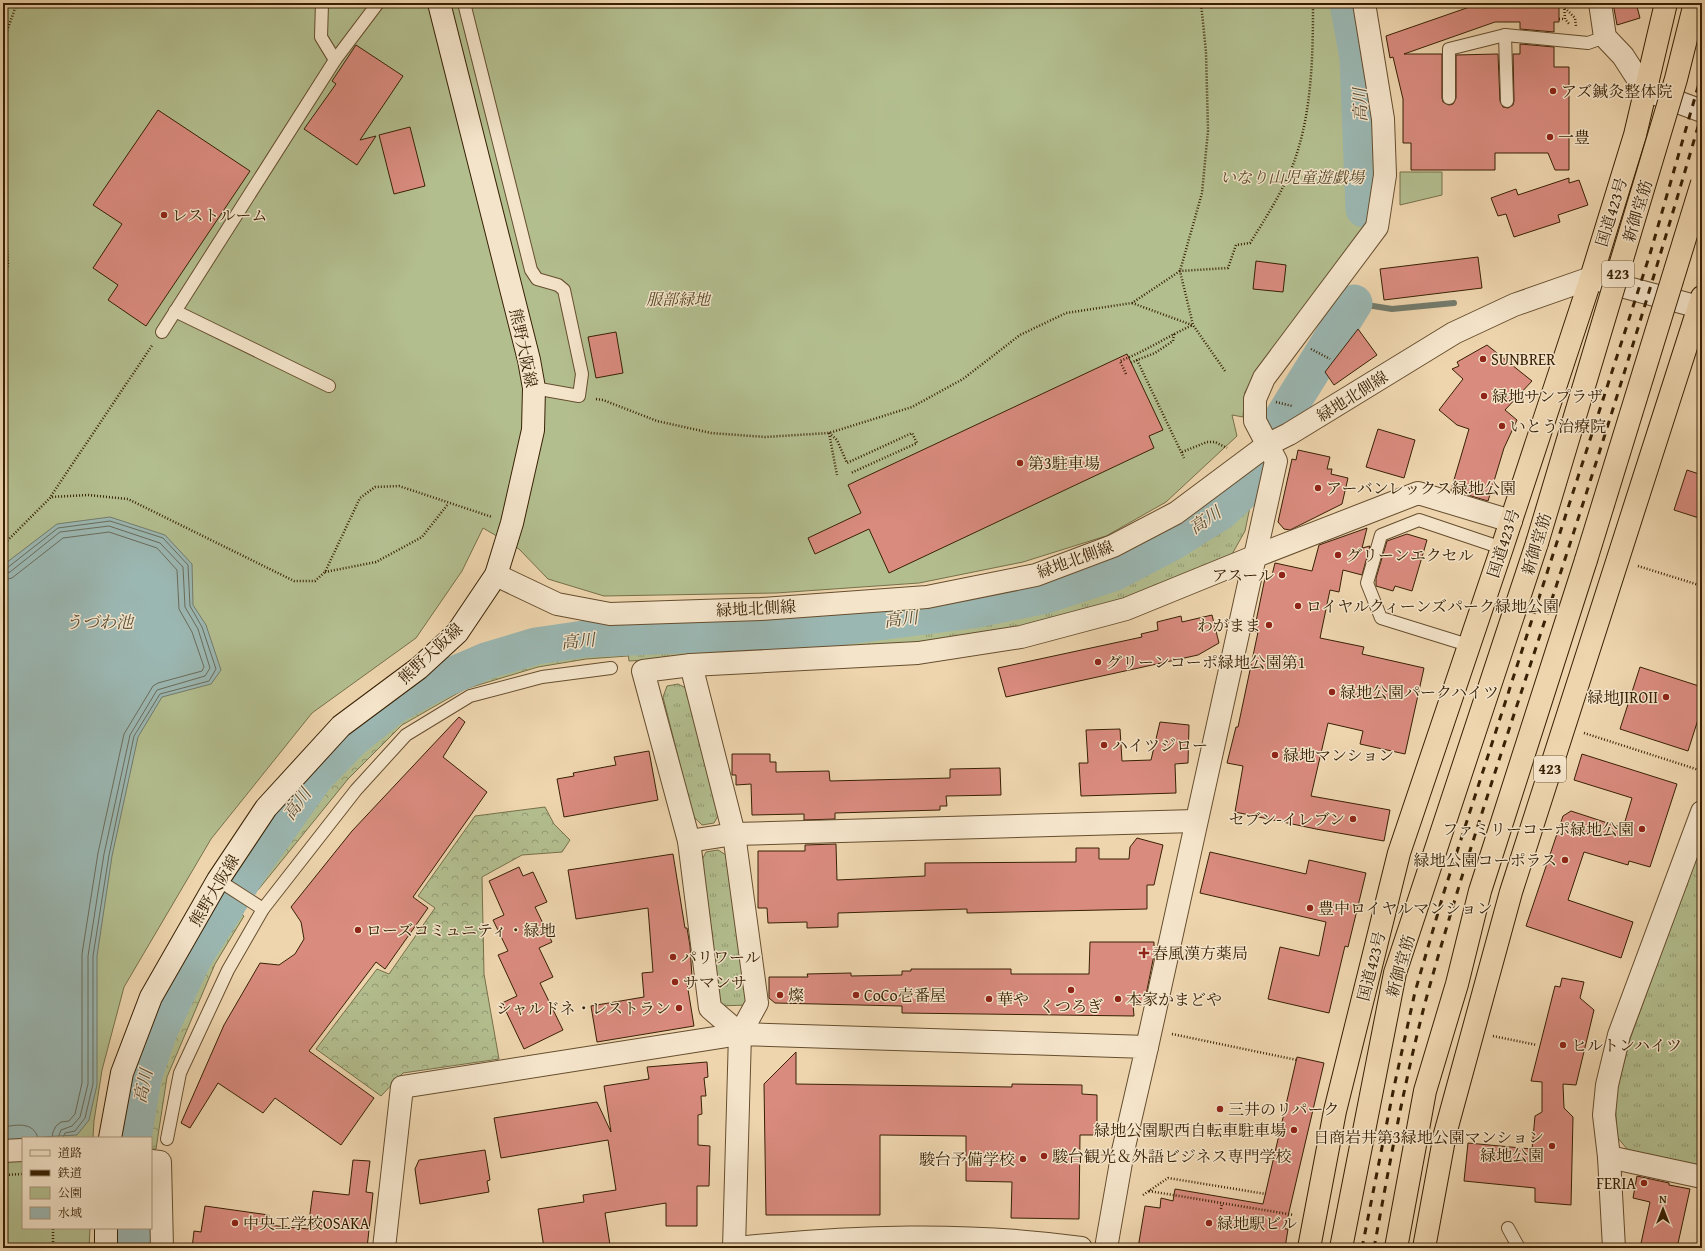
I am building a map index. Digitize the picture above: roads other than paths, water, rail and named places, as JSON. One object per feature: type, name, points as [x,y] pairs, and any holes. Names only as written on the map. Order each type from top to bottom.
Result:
[{"type":"highway","name":"国道423号","points":[[1310,1248],[1335,1111],[1399,853],[1591,278],[1635,135],[1666,3]]},
{"type":"highway","name":"新御堂筋","points":[[1341,1248],[1395,973],[1537,543],[1676,79],[1695,3]]},
{"type":"highway","name":"423","points":[[1396,1248],[1425,1091],[1457,984],[1480,891],[1586,560],[1702,183]]},
{"type":"highway","name":"423","points":[[1424,1248],[1445,1134],[1511,892],[1701,305]]},
{"type":"highway","points":[[1335,1111],[1395,973]]},
{"type":"highway","points":[[1445,1134],[1457,984]]},
{"type":"street","name":"熊野大阪線","points":[[110,1137],[122,1073],[151,997],[218,880],[266,808],[335,732],[418,668],[457,633],[496,575],[512,523],[532,430],[534,388],[529,360],[438,3]]},
{"type":"street","points":[[1106,1248],[1123,1151],[1276,461],[1255,421],[1255,399],[1264,378],[1377,227],[1385,175],[1383,119],[1364,3]]},
{"type":"street","points":[[1600,3],[1605,37],[1623,56],[1645,90],[1702,111]]},
{"type":"street","points":[[1591,278],[1701,305]]},
{"type":"street","name":"緑地北側線","points":[[496,575],[557,604],[610,614],[761,609],[927,597],[1036,575],[1113,546],[1176,513],[1267,445],[1290,434],[1454,333],[1514,305],[1591,278]]},
{"type":"street","points":[[740,1034],[710,1008],[689,841],[643,670],[691,665],[918,653],[1021,637],[1126,609],[1256,556],[1418,493],[1511,521]]},
{"type":"street","points":[[691,665],[734,834],[757,1003],[740,1034],[734,1248]]},
{"type":"street","points":[[1614,1248],[1609,1157],[1604,1115],[1607,1085],[1619,1034],[1702,812]]},
{"type":"street","points":[[689,841],[734,834],[1195,821]]},
{"type":"street","points":[[384,1248],[402,1087],[740,1034],[1146,1047]]},
{"type":"street","points":[[3,1151],[22,1150]]},
{"type":"street","points":[[1609,1157],[1702,1177]]},
{"type":"street","points":[[3,1159],[22,1158]]},
{"type":"street","points":[[152,1161],[160,1162],[162,1248]]},
{"type":"street","points":[[106,1229],[106,1248]]},
{"type":"street","points":[[738,1248],[888,1237],[982,1238],[1081,1248]]},
{"type":"lane","points":[[322,3],[321,37],[335,60]]},
{"type":"lane","points":[[162,332],[335,60],[378,3]]},
{"type":"lane","points":[[464,3],[531,270],[537,279],[558,285],[564,290],[582,374],[579,396],[534,388]]},
{"type":"lane","points":[[1449,98],[1449,49],[1505,35],[1588,42],[1605,37]]},
{"type":"lane","points":[[1505,35],[1507,101]]},
{"type":"lane","points":[[175,311],[329,386]]},
{"type":"lane","points":[[1468,645],[1381,618],[1367,582],[1380,535],[1419,520],[1502,548]]},
{"type":"lane","points":[[167,1139],[180,1073],[228,970],[263,909],[356,790],[406,735],[470,696],[542,677],[611,668]]},
{"type":"lane","points":[[218,880],[263,909]]},
{"type":"lane","points":[[1508,1228],[1519,1248]]},
{"type":"water","name":"うづわ池","points":[[110,517],[165,535],[192,564],[193,605],[206,625],[221,670],[211,684],[162,697],[138,737],[112,856],[97,956],[97,1085],[89,1120],[77,1135],[22,1137],[22,1140],[3,1142],[3,567],[6,563],[57,524]]},
{"type":"waterway","name":"高川","points":[[1348,3],[1358,58],[1364,209]]},
{"type":"waterway","points":[[1354,303],[1392,309],[1454,303]]},
{"type":"waterway","name":"高川","points":[[1282,419],[1354,303]]},
{"type":"waterway","name":"高川","points":[[133,1137],[143,1078],[159,1031],[194,957],[249,870],[316,776],[352,739],[393,706],[437,682],[486,661],[536,646],[584,639],[824,629],[972,610],[1046,595],[1113,573],[1172,542],[1220,512],[1244,490],[1252,477]]},
{"type":"waterway","name":"高川","points":[[134,1229],[134,1248]]},
{"type":"railway","points":[[1362,1248],[1394,1087],[1415,992],[1444,892],[1650,254],[1702,73]]},
{"type":"railway","points":[[1374,1248],[1398,1120],[1428,992],[1460,882],[1601,446],[1653,279],[1702,113]]},
{"type":"place","name":"アズ鍼灸整体院","points":[[1553,91]]},
{"type":"place","name":"一豊","points":[[1550,137]]},
{"type":"place","name":"レストルーム","points":[[164,215]]},
{"type":"place","name":"SUNBRER","points":[[1483,359]]},
{"type":"place","name":"緑地サンプラザ","points":[[1484,396]]},
{"type":"place","name":"いとう治療院","points":[[1502,426]]},
{"type":"place","name":"第3駐車場","points":[[1020,463]]},
{"type":"place","name":"アーバンレックス緑地公園","points":[[1318,488]]},
{"type":"place","name":"グリーンエクセル","points":[[1338,555]]},
{"type":"place","name":"アスール","points":[[1282,575]]},
{"type":"place","name":"ロイヤルクィーンズパーク緑地公園","points":[[1298,606]]},
{"type":"place","name":"わがまま","points":[[1269,625]]},
{"type":"place","name":"グリーンコーポ緑地公園第1","points":[[1098,662]]},
{"type":"place","name":"緑地公園パークハイツ","points":[[1332,692]]},
{"type":"place","name":"緑地JIROⅡ","points":[[1666,697]]},
{"type":"place","name":"ハイツジロー","points":[[1104,745]]},
{"type":"place","name":"緑地マンション","points":[[1275,755]]},
{"type":"place","name":"セブン-イレブン","points":[[1353,819]]},
{"type":"place","name":"ファミリーコーポ緑地公園","points":[[1642,829]]},
{"type":"place","name":"緑地公園コーポラス","points":[[1565,860]]},
{"type":"place","name":"豊中ロイヤルマンション","points":[[1310,908]]},
{"type":"place","name":"ローズコミュニティ・緑地","points":[[358,930]]},
{"type":"place","name":"春風漢方薬局","points":[[1144,953]]},
{"type":"place","name":"パリワール","points":[[673,957]]},
{"type":"place","name":"サマンサ","points":[[675,982]]},
{"type":"place","name":"くつろぎ","points":[[1071,990]]},
{"type":"place","name":"燦","points":[[780,995]]},
{"type":"place","name":"CoCo壱番屋","points":[[856,995]]},
{"type":"place","name":"華や","points":[[989,999]]},
{"type":"place","name":"本家かまどや","points":[[1118,999]]},
{"type":"place","name":"シャルドネ・レストラン","points":[[679,1008]]},
{"type":"place","name":"ヒルトンハイツ","points":[[1563,1045]]},
{"type":"place","name":"三井のリパーク","points":[[1220,1109]]},
{"type":"place","name":"緑地公園駅西自転車駐車場","points":[[1294,1130]]},
{"type":"place","name":"日商岩井第3緑地公園マンション 緑地公園","points":[[1552,1146]]},
{"type":"place","name":"駿台観光＆外語ビジネス専門学校","points":[[1044,1156]]},
{"type":"place","name":"駿台予備学校","points":[[1023,1159]]},
{"type":"place","name":"FERIA","points":[[1644,1183]]},
{"type":"place","name":"中央工学校OSAKA","points":[[235,1223]]},
{"type":"place","name":"緑地駅ビル","points":[[1209,1223]]},
{"type":"park label","name":"いなり山児童遊戯場","points":[[1292,177]]},
{"type":"park label","name":"服部緑地","points":[[678,299]]}]
